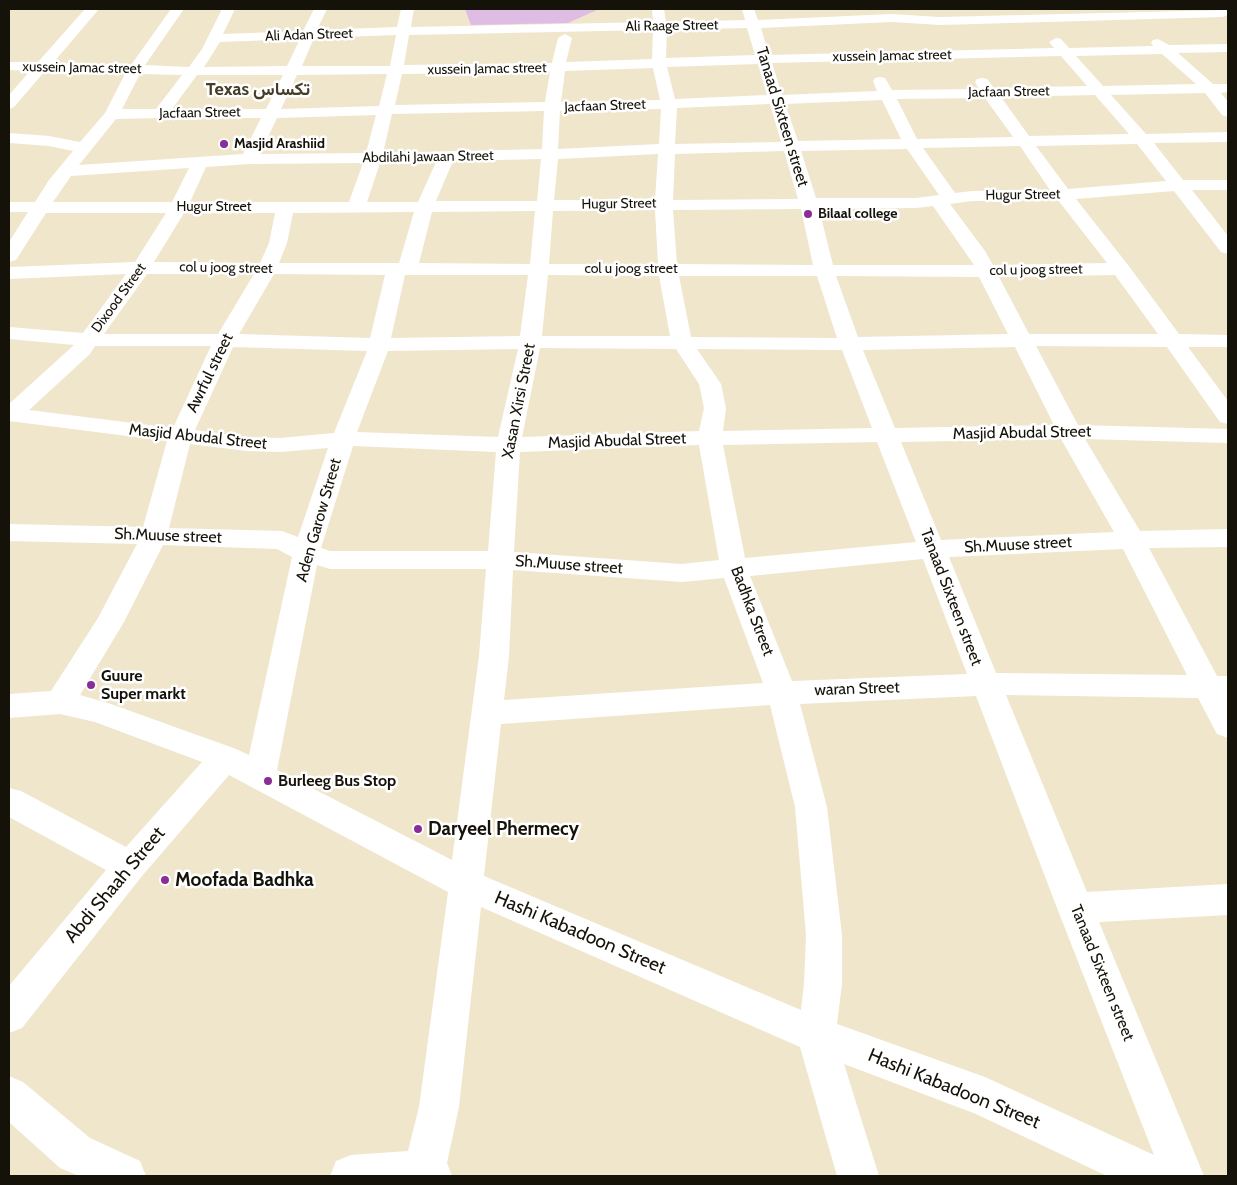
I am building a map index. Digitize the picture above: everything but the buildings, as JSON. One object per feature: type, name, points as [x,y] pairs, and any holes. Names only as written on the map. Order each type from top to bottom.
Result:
[{"type":"street","points":[[9,104],[92,9]]},
{"type":"street","points":[[9,256],[40,206],[112,114],[135,69],[176,9]]},
{"type":"street","points":[[160,114],[209,50],[228,9]]},
{"type":"street","points":[[249,159],[320,9]]},
{"type":"street","points":[[357,206],[373,158],[396,70],[407,9]]},
{"type":"street","name":"Badhka Street","points":[[658,9],[660,26],[659,63],[669,104],[664,204],[668,269],[682,343],[710,384],[714,408],[710,438],[734,568],[782,693],[811,807],[824,935],[823,984],[816,1035]]},
{"type":"street","points":[[1125,12],[1209,88],[1228,112]]},
{"type":"street","points":[[948,32],[1031,13],[1223,13]]},
{"type":"street","points":[[1031,13],[1097,91],[1142,139],[1228,248]]},
{"type":"street","points":[[840,14],[868,56],[912,144],[986,271],[1069,432],[1217,687],[1228,726]]},
{"type":"street","name":"Ali Raage Street","points":[[404,31],[660,26],[750,16],[840,14],[901,18],[948,32]]},
{"type":"street","name":"Tanaad Sixteen street","points":[[750,16],[809,204],[824,269],[850,344],[1183,1176]]},
{"type":"street","name":"Ali Adan Street","points":[[214,38],[404,31]]},
{"type":"street","points":[[948,32],[1064,51],[1228,48]]},
{"type":"street","points":[[948,32],[989,93],[1063,195],[1121,269],[1228,417]]},
{"type":"street","name":"xussein Jamac street","points":[[9,66],[192,71],[293,69],[396,70],[558,67],[868,56],[948,32]]},
{"type":"street","name":"Xasan Xirsi Street","points":[[428,1174],[439,1107],[494,656],[508,444],[530,342],[550,154],[552,108],[558,67],[565,38]]},
{"type":"street","name":"Jacfaan Street","points":[[112,114],[331,113],[384,110],[552,108],[888,95],[1228,88]]},
{"type":"street","name":"Abdilahi Jawaan Street","points":[[66,171],[249,159],[373,158],[1024,140],[1228,137]]},
{"type":"street","points":[[9,138],[49,141],[84,148]]},
{"type":"street","name":"Aden Garow Street","points":[[260,777],[306,552],[343,440],[379,345],[402,269],[411,250],[425,205],[447,156]]},
{"type":"street","name":"Dixood Street","points":[[10,414],[62,369],[89,340],[141,268],[179,207],[200,162]]},
{"type":"street","name":"Hugur Street","points":[[9,207],[285,208],[425,205],[916,203],[944,199],[1063,195],[1180,185],[1228,184]]},
{"type":"street","name":"Awrful street","points":[[60,702],[110,622],[154,536],[180,436],[224,340],[267,269],[278,243],[285,208]]},
{"type":"street","name":"col u joog street","points":[[9,272],[141,268],[986,271],[1121,269]]},
{"type":"street","points":[[9,333],[89,340],[224,340],[379,345],[530,342],[850,344],[1022,340],[1228,341]]},
{"type":"street","name":"Masjid Abudal Street","points":[[10,414],[247,444],[280,445],[343,440],[508,444],[710,438],[1069,432],[1228,436]]},
{"type":"street","name":"Sh.Muuse street","points":[[9,532],[282,540],[306,552],[330,560],[501,560],[682,572],[932,549],[1132,540],[1228,538]]},
{"type":"street","points":[[9,544],[43,532]]},
{"type":"street","name":"waran Street","points":[[486,713],[782,693],[985,684],[1217,687]]},
{"type":"street","name":"Hashi Kabadoon Street","points":[[9,706],[60,702],[100,712],[225,758],[466,884],[816,1035],[985,1097],[1152,1176]]},
{"type":"street","name":"Abdi Shaah Street","points":[[9,1015],[130,866],[225,758]]},
{"type":"street","points":[[9,801],[130,866]]},
{"type":"street","points":[[1075,908],[1228,899]]},
{"type":"street","points":[[816,1035],[858,1176]]},
{"type":"street","points":[[9,1096],[74,1153],[125,1176]]},
{"type":"street","points":[[351,1176],[428,1174]]},
{"type":"shaded area","points":[[465,9],[599,9],[568,23],[471,25]]},
{"type":"place","name":"Masjid Arashiid","points":[[224,144]]},
{"type":"place","name":"Bilaal college","points":[[808,214]]},
{"type":"place","name":"Guure Super markt","points":[[91,685]]},
{"type":"place","name":"Burleeg Bus Stop","points":[[268,781]]},
{"type":"place","name":"Daryeel Phermecy","points":[[418,829]]},
{"type":"place","name":"Moofada Badhka","points":[[165,880]]},
{"type":"district","name":"Texas تكساس","points":[[258,90]]}]
